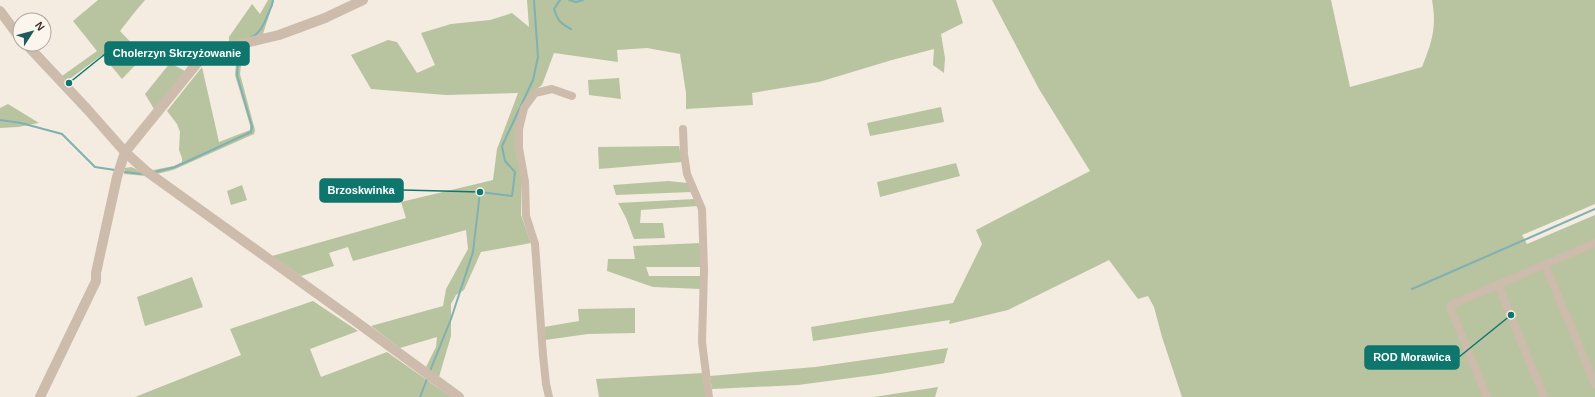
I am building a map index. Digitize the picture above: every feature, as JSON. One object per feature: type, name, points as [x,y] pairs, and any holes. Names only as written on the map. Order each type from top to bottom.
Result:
[{"type":"street","points":[[40,397],[96,281],[96,273],[117,177],[125,152],[198,62],[220,49],[279,35],[325,18],[363,0]]},
{"type":"street","points":[[0,11],[12,27]]},
{"type":"street","points":[[34,52],[125,152],[146,171],[459,397]]},
{"type":"street","points":[[550,397],[546,384],[543,355],[535,244],[526,216],[525,182],[521,165],[518,129],[524,108],[535,93],[552,90],[572,96]]},
{"type":"street","points":[[683,129],[684,154],[687,174],[702,209],[704,264],[702,342],[709,397]]},
{"type":"street","points":[[1487,397],[1450,307],[1453,304],[1545,264],[1594,245]]},
{"type":"street","points":[[1545,264],[1595,384]]},
{"type":"street","points":[[1498,285],[1544,397]]},
{"type":"green space","points":[[98,0],[145,0],[120,31],[144,56],[122,79],[102,55],[67,81],[62,76],[97,51],[73,21]]},
{"type":"green space","points":[[268,0],[274,0],[262,37],[229,43],[229,37],[252,4],[260,14]]},
{"type":"green space","points":[[527,0],[956,0],[963,23],[941,34],[945,58],[944,73],[933,65],[934,49],[819,82],[752,93],[753,105],[686,109],[686,93],[680,54],[647,48],[617,50],[618,62],[554,53],[542,85],[534,91],[521,109],[521,215],[531,243],[481,252],[464,290],[456,295],[451,304],[451,336],[439,377],[426,367],[436,347],[437,337],[400,348],[371,326],[443,306],[446,289],[468,249],[466,230],[353,261],[348,247],[329,253],[334,266],[301,276],[272,256],[406,218],[401,202],[493,180],[497,149],[518,93],[446,95],[371,89],[351,55],[388,40],[397,42],[417,73],[435,65],[421,33],[451,24],[490,20],[512,13],[529,27]]},
{"type":"green space","points":[[992,0],[1331,0],[1350,87],[1422,67],[1433,34],[1434,18],[1432,0],[1595,0],[1595,204],[1522,235],[1527,244],[1595,215],[1595,397],[1182,397],[1162,337],[1154,307],[1148,296],[1138,299],[1109,260],[1008,310],[949,324],[950,320],[813,341],[811,327],[953,303],[982,244],[976,230],[1090,171],[1039,89]]},
{"type":"green space","points":[[243,50],[240,74],[255,130],[254,134],[173,170],[157,174],[153,170],[174,166],[182,162],[179,150],[180,132],[177,124],[167,111],[202,67],[219,142],[250,130],[250,125],[235,75],[237,52]]},
{"type":"green space","points":[[170,63],[185,71],[154,109],[145,94]]},
{"type":"green space","points":[[619,78],[621,99],[589,95],[588,80]]},
{"type":"green space","points":[[8,104],[39,123],[18,127],[0,128],[0,108]]},
{"type":"green space","points":[[941,107],[944,122],[870,136],[867,123]]},
{"type":"green space","points":[[679,146],[682,162],[599,169],[598,147]]},
{"type":"green space","points":[[956,163],[960,176],[880,197],[877,182]]},
{"type":"green space","points":[[131,167],[146,176],[124,174],[125,168]]},
{"type":"green space","points":[[668,181],[688,183],[692,192],[616,195],[613,185]]},
{"type":"green space","points":[[242,185],[247,200],[231,205],[227,191]]},
{"type":"green space","points":[[695,199],[698,206],[641,210],[640,223],[663,223],[665,238],[634,239],[626,218],[618,203]]},
{"type":"green space","points":[[701,243],[701,267],[646,267],[649,276],[701,276],[701,289],[653,287],[607,271],[608,259],[635,259],[633,246]]},
{"type":"green space","points":[[192,277],[203,307],[145,326],[137,297]]},
{"type":"green space","points":[[313,301],[358,331],[310,349],[321,377],[387,352],[451,397],[135,397],[241,355],[230,329]]},
{"type":"green space","points":[[635,308],[635,333],[588,334],[545,340],[544,327],[579,321],[578,309]]},
{"type":"green space","points":[[948,348],[944,363],[881,374],[798,385],[712,389],[710,376],[815,367]]},
{"type":"green space","points":[[704,373],[706,397],[599,397],[596,379]]},
{"type":"green space","points":[[938,387],[935,397],[874,397]]},
{"type":"waterway","points":[[251,37],[262,28],[273,0]]},
{"type":"waterway","points":[[430,371],[451,319],[473,252],[480,192],[512,196],[515,172],[505,161],[502,146],[533,80],[538,57],[534,0]]},
{"type":"waterway","points":[[560,0],[554,9],[555,13],[558,19],[571,29]]},
{"type":"waterway","points":[[569,0],[576,2],[583,0]]},
{"type":"waterway","points":[[155,172],[175,167],[251,132],[252,127],[237,75],[239,51]]},
{"type":"waterway","points":[[0,120],[21,123],[62,134],[95,167],[115,170]]},
{"type":"waterway","points":[[125,172],[142,174]]},
{"type":"waterway","points":[[1412,289],[1595,209]]},
{"type":"waterway","points":[[420,397],[427,379]]},
{"type":"place","name":"Cholerzyn Skrzyżowanie","points":[[69,83]]},
{"type":"place","name":"Brzoskwinka","points":[[480,192]]},
{"type":"place","name":"ROD Morawica","points":[[1511,315]]}]
